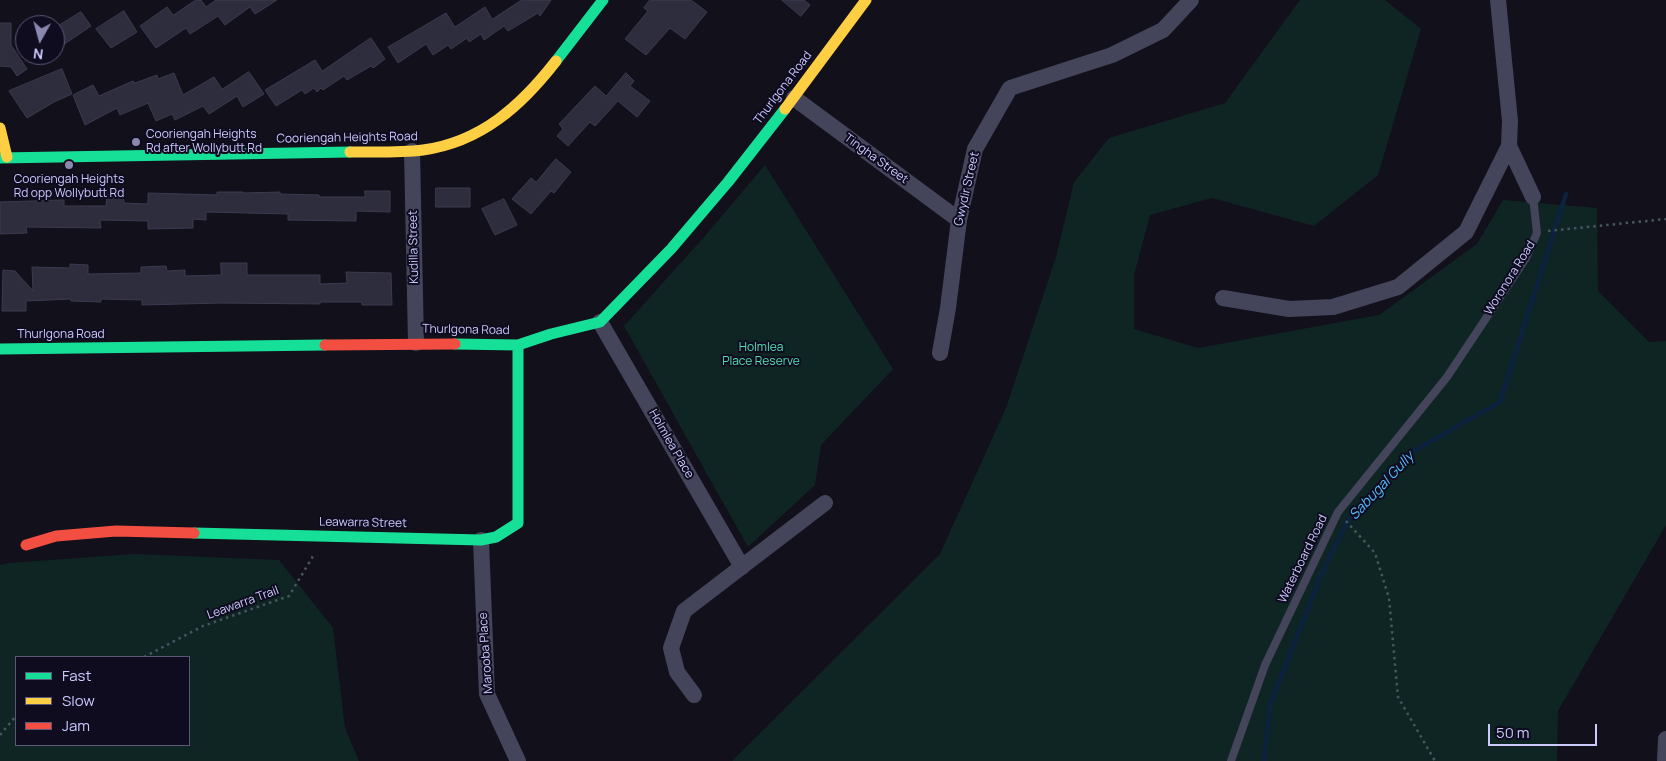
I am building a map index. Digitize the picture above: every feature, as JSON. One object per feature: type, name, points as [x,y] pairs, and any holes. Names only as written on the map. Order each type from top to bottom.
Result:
[{"type":"street","name":"Cooriengah Heights Road","points":[[4,158],[412,151],[434,149],[457,142],[483,130],[501,118],[546,72],[603,0]]},
{"type":"street","name":"Thurlgona Road","points":[[0,349],[416,343],[518,345],[551,334],[600,322],[671,249],[728,182],[794,98],[866,0]]},
{"type":"street","name":"Gwydir Street","points":[[940,353],[948,308],[959,220],[975,149],[1010,88],[1112,55],[1163,30],[1191,0]]},
{"type":"street","name":"Woronora Road","points":[[1498,0],[1510,121],[1509,146],[1533,197]]},
{"type":"street","name":"Tingha Street","points":[[794,98],[959,220]]},
{"type":"street","points":[[0,128],[4,158]]},
{"type":"street","points":[[1223,298],[1290,309],[1333,307],[1398,287],[1466,232],[1509,146]]},
{"type":"street","name":"Kudilla Street","points":[[412,151],[416,343]]},
{"type":"street","name":"Holmlea Place","points":[[600,322],[742,566]]},
{"type":"street","name":"Leawarra Street","points":[[26,545],[56,536],[116,530],[481,540],[496,537],[518,523],[518,345]]},
{"type":"street","points":[[694,695],[677,672],[671,648],[684,611],[826,503]]},
{"type":"street","name":"Marooba Place","points":[[481,540],[487,694],[518,761]]},
{"type":"street","points":[[1665,761],[1666,740]]},
{"type":"lane","name":"Woronora Road","points":[[1338,512],[1447,376],[1526,258],[1538,233],[1533,197]]},
{"type":"lane","name":"Waterboard Road","points":[[1231,761],[1265,664],[1338,512]]},
{"type":"path","points":[[1544,232],[1666,219]]},
{"type":"path","name":"Waterboard Road","points":[[1338,512],[1375,553],[1389,598],[1398,697],[1435,761]]},
{"type":"path","name":"Leawarra Trail","points":[[146,656],[203,626],[289,596],[312,558],[315,536]]},
{"type":"path","points":[[0,735],[15,717]]},
{"type":"green space","points":[[1300,0],[1385,0],[1421,29],[1378,175],[1314,226],[1212,198],[1150,215],[1134,275],[1134,329],[1198,348],[1379,315],[1477,244],[1503,200],[1597,208],[1598,291],[1649,342],[1666,341],[1666,525],[1558,711],[1557,761],[732,761],[940,554],[1006,408],[1056,257],[1074,182],[1109,138],[1225,103]]},
{"type":"green space","name":"Holmlea Place Reserve","points":[[765,165],[893,369],[821,445],[815,485],[748,547],[624,326],[704,237]]},
{"type":"green space","points":[[134,554],[279,560],[333,628],[345,728],[359,761],[0,761],[0,565]]},
{"type":"building","points":[[196,0],[201,0],[206,7],[216,0],[277,0],[255,14],[250,7],[225,25],[218,16],[190,34],[186,28],[156,48],[140,26],[167,7],[173,15]]},
{"type":"building","points":[[522,0],[551,0],[540,16],[538,13],[508,31],[504,26],[484,40],[481,34],[469,42],[467,38],[451,49],[448,45],[433,55],[426,44],[398,63],[388,47],[446,13],[455,27],[485,7],[492,19]]},
{"type":"building","points":[[650,0],[691,0],[707,12],[685,39],[670,28],[646,55],[625,39],[648,11],[644,8]]},
{"type":"building","points":[[782,0],[804,0],[810,5],[801,16]]},
{"type":"building","points":[[124,11],[137,32],[111,48],[96,29]]},
{"type":"building","points":[[81,12],[91,26],[65,44],[65,22]]},
{"type":"building","points":[[0,23],[11,23],[11,45],[15,51],[15,65],[24,65],[27,69],[17,76],[11,67],[0,66]]},
{"type":"building","points":[[371,38],[385,59],[373,68],[371,66],[347,80],[344,76],[317,92],[314,88],[305,94],[302,90],[276,106],[265,90],[315,60],[322,71]]},
{"type":"building","points":[[62,69],[72,94],[27,118],[9,91]]},
{"type":"building","points":[[249,72],[264,94],[243,107],[237,96],[209,114],[203,106],[175,120],[172,114],[156,121],[148,103],[120,115],[117,108],[85,125],[73,95],[93,85],[99,96],[133,81],[135,83],[157,75],[158,79],[174,73],[183,95],[214,77],[222,89]]},
{"type":"building","points":[[626,73],[634,81],[630,86],[650,101],[637,117],[618,101],[595,126],[590,122],[568,146],[557,136],[563,129],[559,124],[595,86],[606,96]]},
{"type":"building","points":[[556,159],[571,172],[554,193],[551,191],[531,214],[512,199],[531,178],[536,182]]},
{"type":"building","points":[[436,188],[470,188],[470,207],[436,207]]},
{"type":"building","points":[[365,191],[390,191],[390,212],[356,211],[356,221],[288,220],[288,214],[206,212],[206,220],[193,219],[193,228],[148,229],[148,221],[100,220],[101,228],[26,227],[27,233],[0,234],[0,202],[64,200],[64,206],[106,206],[107,195],[123,194],[124,203],[148,204],[148,193],[217,195],[217,192],[280,192],[280,194],[319,195],[319,197],[365,197]]},
{"type":"building","points":[[504,199],[517,225],[495,235],[482,209]]},
{"type":"building","points":[[221,263],[247,263],[247,275],[320,275],[320,284],[347,283],[346,272],[391,273],[392,305],[362,305],[362,302],[320,302],[320,304],[221,303],[142,305],[142,300],[101,299],[101,302],[71,301],[71,299],[26,301],[26,311],[2,311],[3,270],[15,271],[33,291],[32,267],[70,268],[70,264],[88,265],[88,274],[141,273],[141,267],[166,266],[167,271],[185,270],[185,276],[221,275]]},
{"type":"waterway","name":"Sabugal Gully","points":[[1264,761],[1270,705],[1321,575],[1347,522],[1378,486],[1412,452],[1500,402],[1566,194]]},
{"type":"traffic: fast","points":[[556,61],[603,0]]},
{"type":"traffic: fast","points":[[455,344],[518,345],[551,334],[600,322],[671,249],[728,182],[785,109]]},
{"type":"traffic: fast","points":[[0,158],[350,152]]},
{"type":"traffic: fast","points":[[0,349],[325,345]]},
{"type":"traffic: fast","points":[[194,533],[481,540],[496,537],[518,523],[518,345]]},
{"type":"traffic: slow","points":[[785,109],[866,0]]},
{"type":"traffic: slow","points":[[350,152],[423,150],[444,146],[463,139],[481,130],[514,107],[529,93],[556,61]]},
{"type":"traffic: slow","points":[[0,128],[7,157]]},
{"type":"traffic: jam","points":[[325,345],[455,344]]},
{"type":"traffic: jam","points":[[26,545],[56,536],[116,531],[194,533]]},
{"type":"place","name":"Cooriengah Heights Rd after Wollybutt Rd","points":[[136,142]]},
{"type":"place","name":"Cooriengah Heights Rd opp Wollybutt Rd","points":[[69,165]]}]
